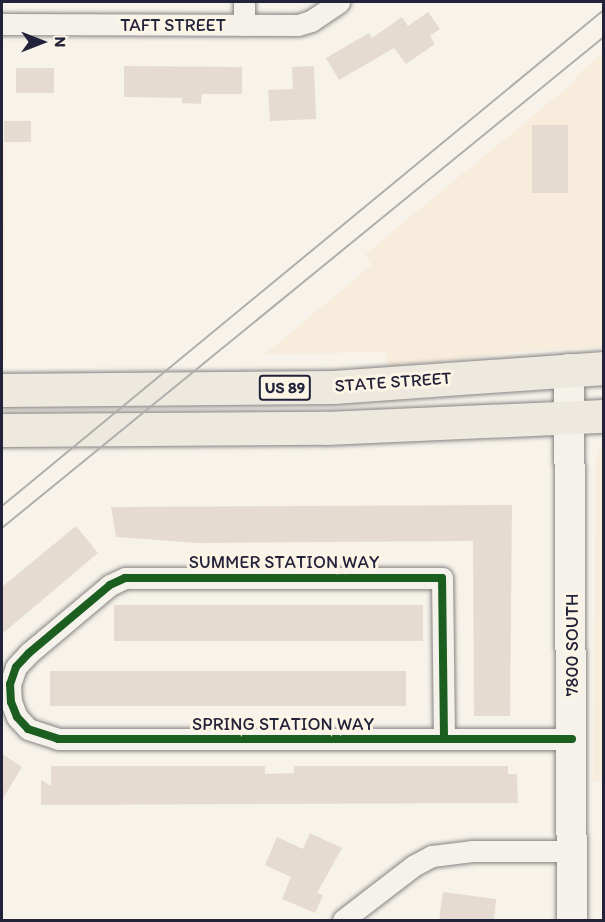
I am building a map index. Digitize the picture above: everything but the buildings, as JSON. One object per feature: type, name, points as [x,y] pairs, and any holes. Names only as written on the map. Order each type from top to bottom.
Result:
[{"type":"main road","name":"STATE STREET","points":[[2,390],[333,387],[603,368]]},
{"type":"main road","name":"7800 SOUTH","points":[[569,369],[572,921]]},
{"type":"main road","points":[[2,430],[188,431],[603,416]]},
{"type":"street","points":[[244,2],[244,25]]},
{"type":"street","name":"TAFT STREET","points":[[2,24],[298,25],[311,21],[339,2]]},
{"type":"street","name":"SUMMER STATION WAY","points":[[11,702],[13,675],[29,652],[110,585],[125,578],[442,578],[444,739]]},
{"type":"street","name":"SPRING STATION WAY","points":[[11,702],[28,729],[58,739],[572,739]]},
{"type":"street","points":[[343,921],[413,866],[432,856],[472,850],[572,850]]},
{"type":"shaded area","points":[[603,52],[603,347],[524,351],[387,367],[386,352],[265,354],[372,265],[365,254],[574,82],[578,74]]},
{"type":"shaded area","points":[[2,127],[4,148],[6,360],[2,360]]},
{"type":"shaded area","points":[[603,441],[604,782],[593,782],[596,461]]},
{"type":"tram line","points":[[2,506],[604,10]]},
{"type":"tram line","points":[[2,528],[604,37]]},
{"type":"cycle path","points":[[444,739],[442,578],[125,578],[110,585],[29,653],[16,667],[10,684],[11,702],[17,717],[28,729],[58,739],[572,739]]}]
